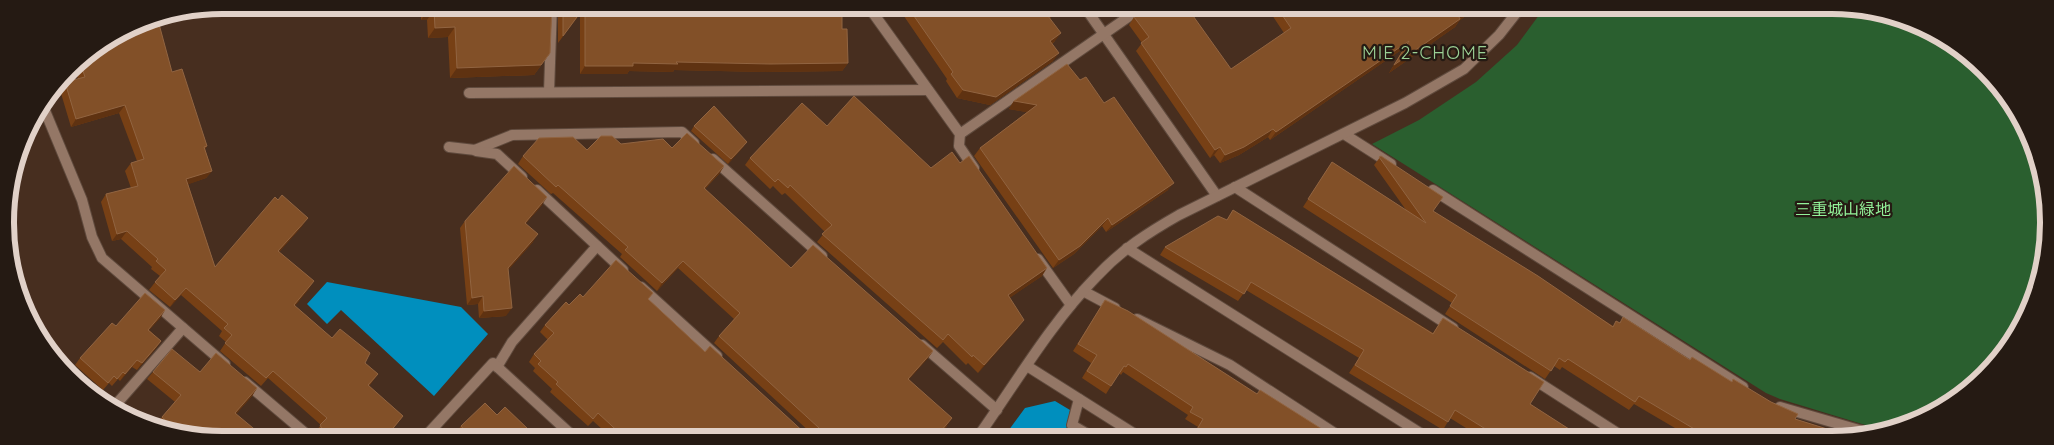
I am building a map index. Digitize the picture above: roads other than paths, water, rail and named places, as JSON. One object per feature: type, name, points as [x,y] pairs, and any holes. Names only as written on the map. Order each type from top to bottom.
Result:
[{"type":"street","points":[[549,92],[552,14]]},
{"type":"street","points":[[874,14],[960,134],[958,146],[981,178]]},
{"type":"street","points":[[1090,14],[1217,196]]},
{"type":"street","points":[[960,134],[1132,14]]},
{"type":"street","points":[[982,431],[1046,337],[1071,305],[1098,274],[1127,248],[1164,223],[1405,103],[1464,69],[1499,36],[1515,14]]},
{"type":"street","points":[[469,93],[928,90]]},
{"type":"street","points":[[46,112],[82,200],[92,237],[102,258],[303,431]]},
{"type":"street","points":[[475,150],[512,135],[682,132],[828,261]]},
{"type":"street","points":[[1344,134],[1402,171]]},
{"type":"street","points":[[448,147],[498,154],[728,365]]},
{"type":"street","points":[[1427,186],[1750,392]]},
{"type":"street","points":[[1235,187],[1466,336]]},
{"type":"street","points":[[497,367],[512,342],[597,246]]},
{"type":"street","points":[[1127,248],[1417,431]]},
{"type":"street","points":[[1032,250],[1071,305]]},
{"type":"street","points":[[1083,291],[1230,365],[1331,431]]},
{"type":"street","points":[[118,403],[183,328]]},
{"type":"street","points":[[916,339],[997,410]]},
{"type":"street","points":[[430,431],[493,363],[567,431]]},
{"type":"street","points":[[1027,366],[1131,431]]},
{"type":"street","points":[[1524,374],[1614,431]]},
{"type":"street","points":[[1079,399],[1072,425],[1082,431]]},
{"type":"street","points":[[1766,402],[1856,429]]},
{"type":"water","points":[[327,282],[461,307],[488,334],[434,396],[341,310],[327,324],[307,304]]},
{"type":"water","points":[[1055,401],[1070,410],[1066,431],[1008,431],[1025,408]]},
{"type":"district","name":"MIE 2-CHOME","points":[[1425,53]]},
{"type":"park label","name":"三重城山緑地","points":[[1843,209]]}]
